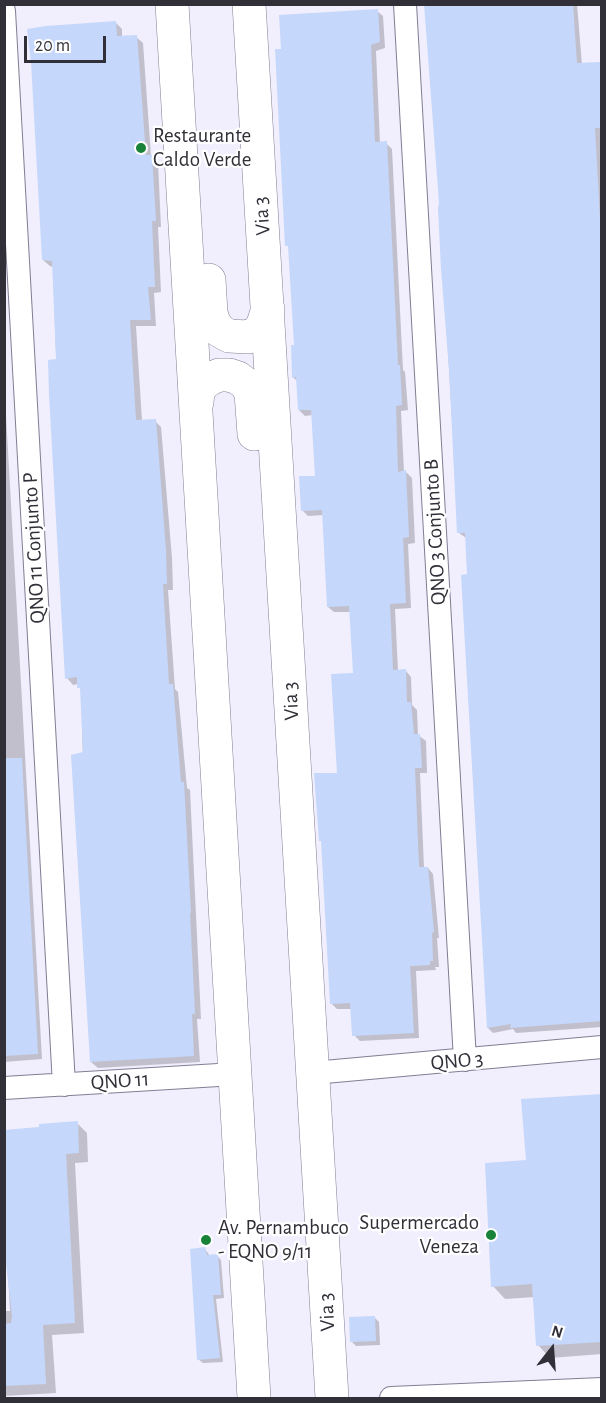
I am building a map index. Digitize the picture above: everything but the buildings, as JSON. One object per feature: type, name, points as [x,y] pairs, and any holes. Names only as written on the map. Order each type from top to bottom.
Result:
[{"type":"main road","points":[[172,4],[254,1398]]},
{"type":"main road","name":"Via 3","points":[[249,4],[332,1398]]},
{"type":"main road","points":[[176,61],[201,138],[211,313],[214,323],[228,336],[248,337],[262,327],[268,309]]},
{"type":"main road","points":[[197,402],[198,393],[203,384],[219,375],[238,378],[246,384],[250,393],[263,578],[290,690]]},
{"type":"street","name":"QNO 3 Conjunto B","points":[[405,4],[465,1060]]},
{"type":"street","name":"QNO 11 Conjunto P","points":[[4,11],[64,1084]]},
{"type":"street","name":"QNO 3","points":[[313,1073],[602,1047]]},
{"type":"street","name":"QNO 11","points":[[4,1088],[235,1074]]},
{"type":"street","points":[[391,1398],[486,1397],[602,1389]]},
{"type":"place","name":"Restaurante Caldo Verde","points":[[141,148]]},
{"type":"place","name":"Supermercado Veneza","points":[[491,1235]]},
{"type":"place","name":"Av. Pernambuco - EQNO 9/11","points":[[206,1240]]}]
